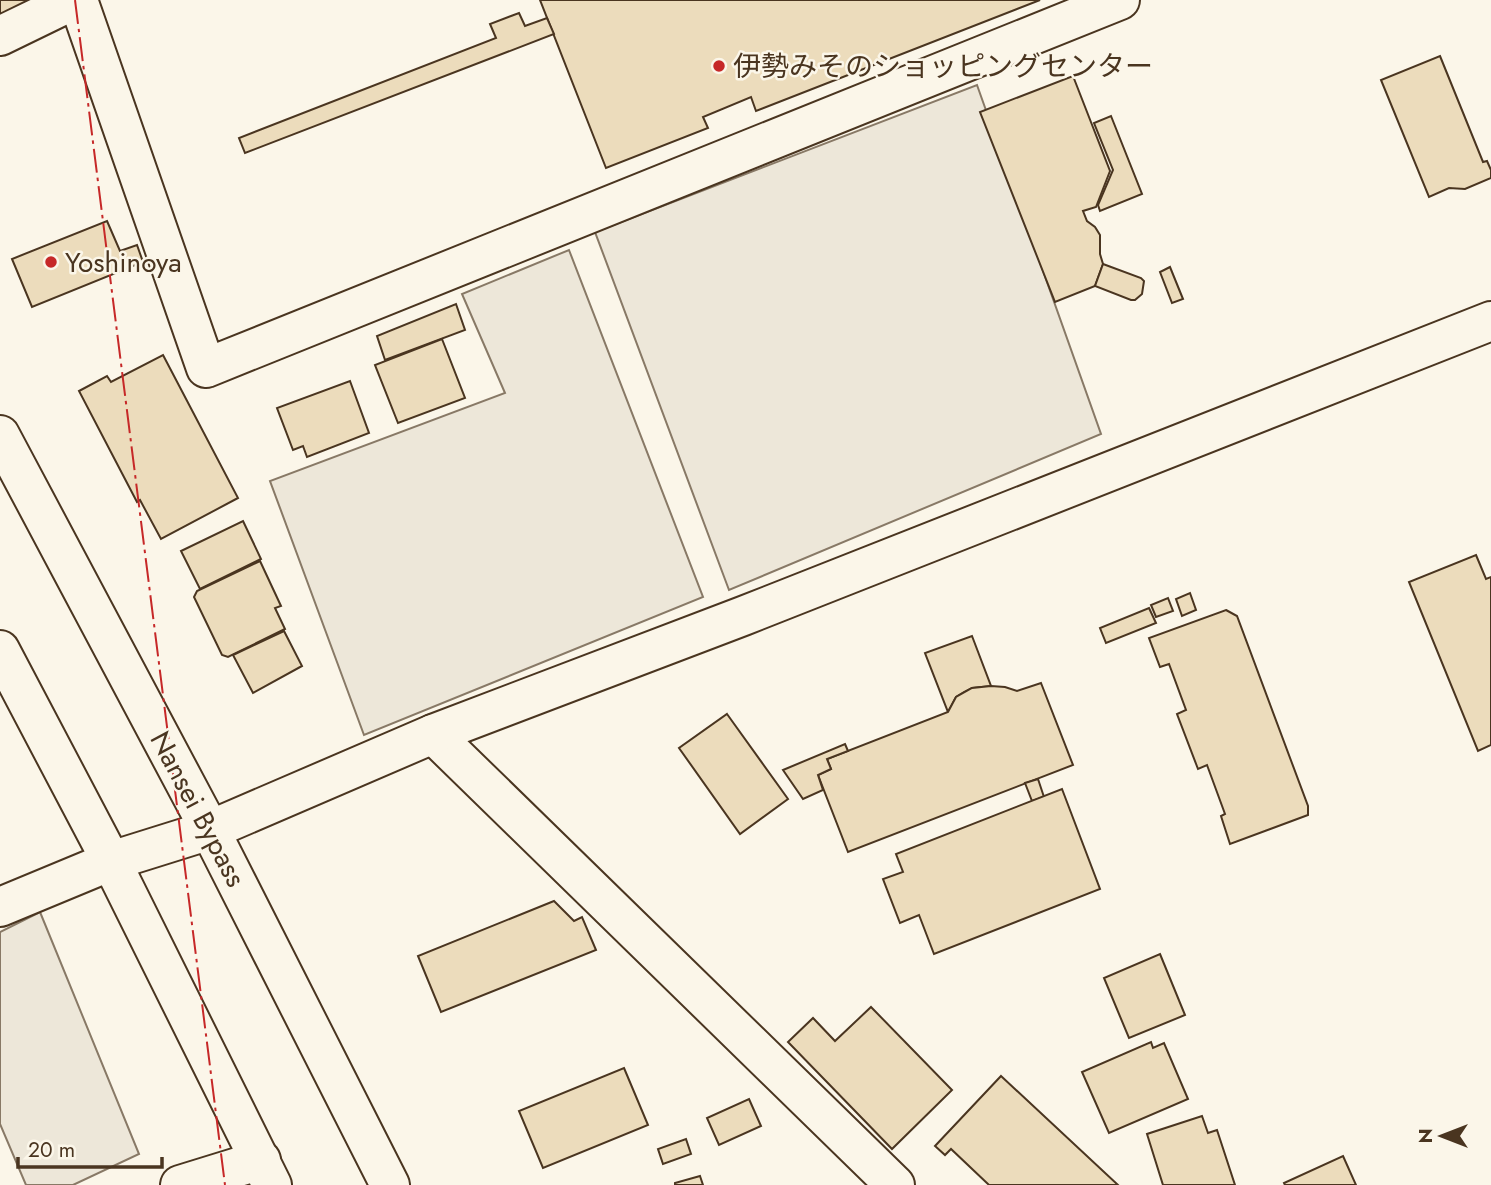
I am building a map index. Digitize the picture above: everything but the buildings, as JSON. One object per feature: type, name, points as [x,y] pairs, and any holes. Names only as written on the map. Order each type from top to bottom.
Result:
[{"type":"main road","points":[[0,36],[76,0],[206,368],[1120,0]]},
{"type":"main road","points":[[0,907],[111,861],[210,830],[433,734],[743,616],[1491,321]]},
{"type":"main road","name":"Nansei Bypass","points":[[0,435],[210,830],[390,1185]]},
{"type":"main road","points":[[0,650],[111,861],[267,1172],[180,1185]]},
{"type":"main road","points":[[433,734],[895,1185]]},
{"type":"shaded area","points":[[977,85],[1101,434],[729,590],[595,232]]},
{"type":"shaded area","points":[[569,250],[703,597],[364,735],[270,481],[505,393],[462,294]]},
{"type":"shaded area","points":[[40,912],[139,1154],[73,1185],[26,1185],[0,1124],[0,932]]},
{"type":"power","points":[[75,0],[225,1185]]},
{"type":"place","name":"伊勢みそのショッピングセンター","points":[[719,66]]},
{"type":"place","name":"Yoshinoya","points":[[51,262]]}]
